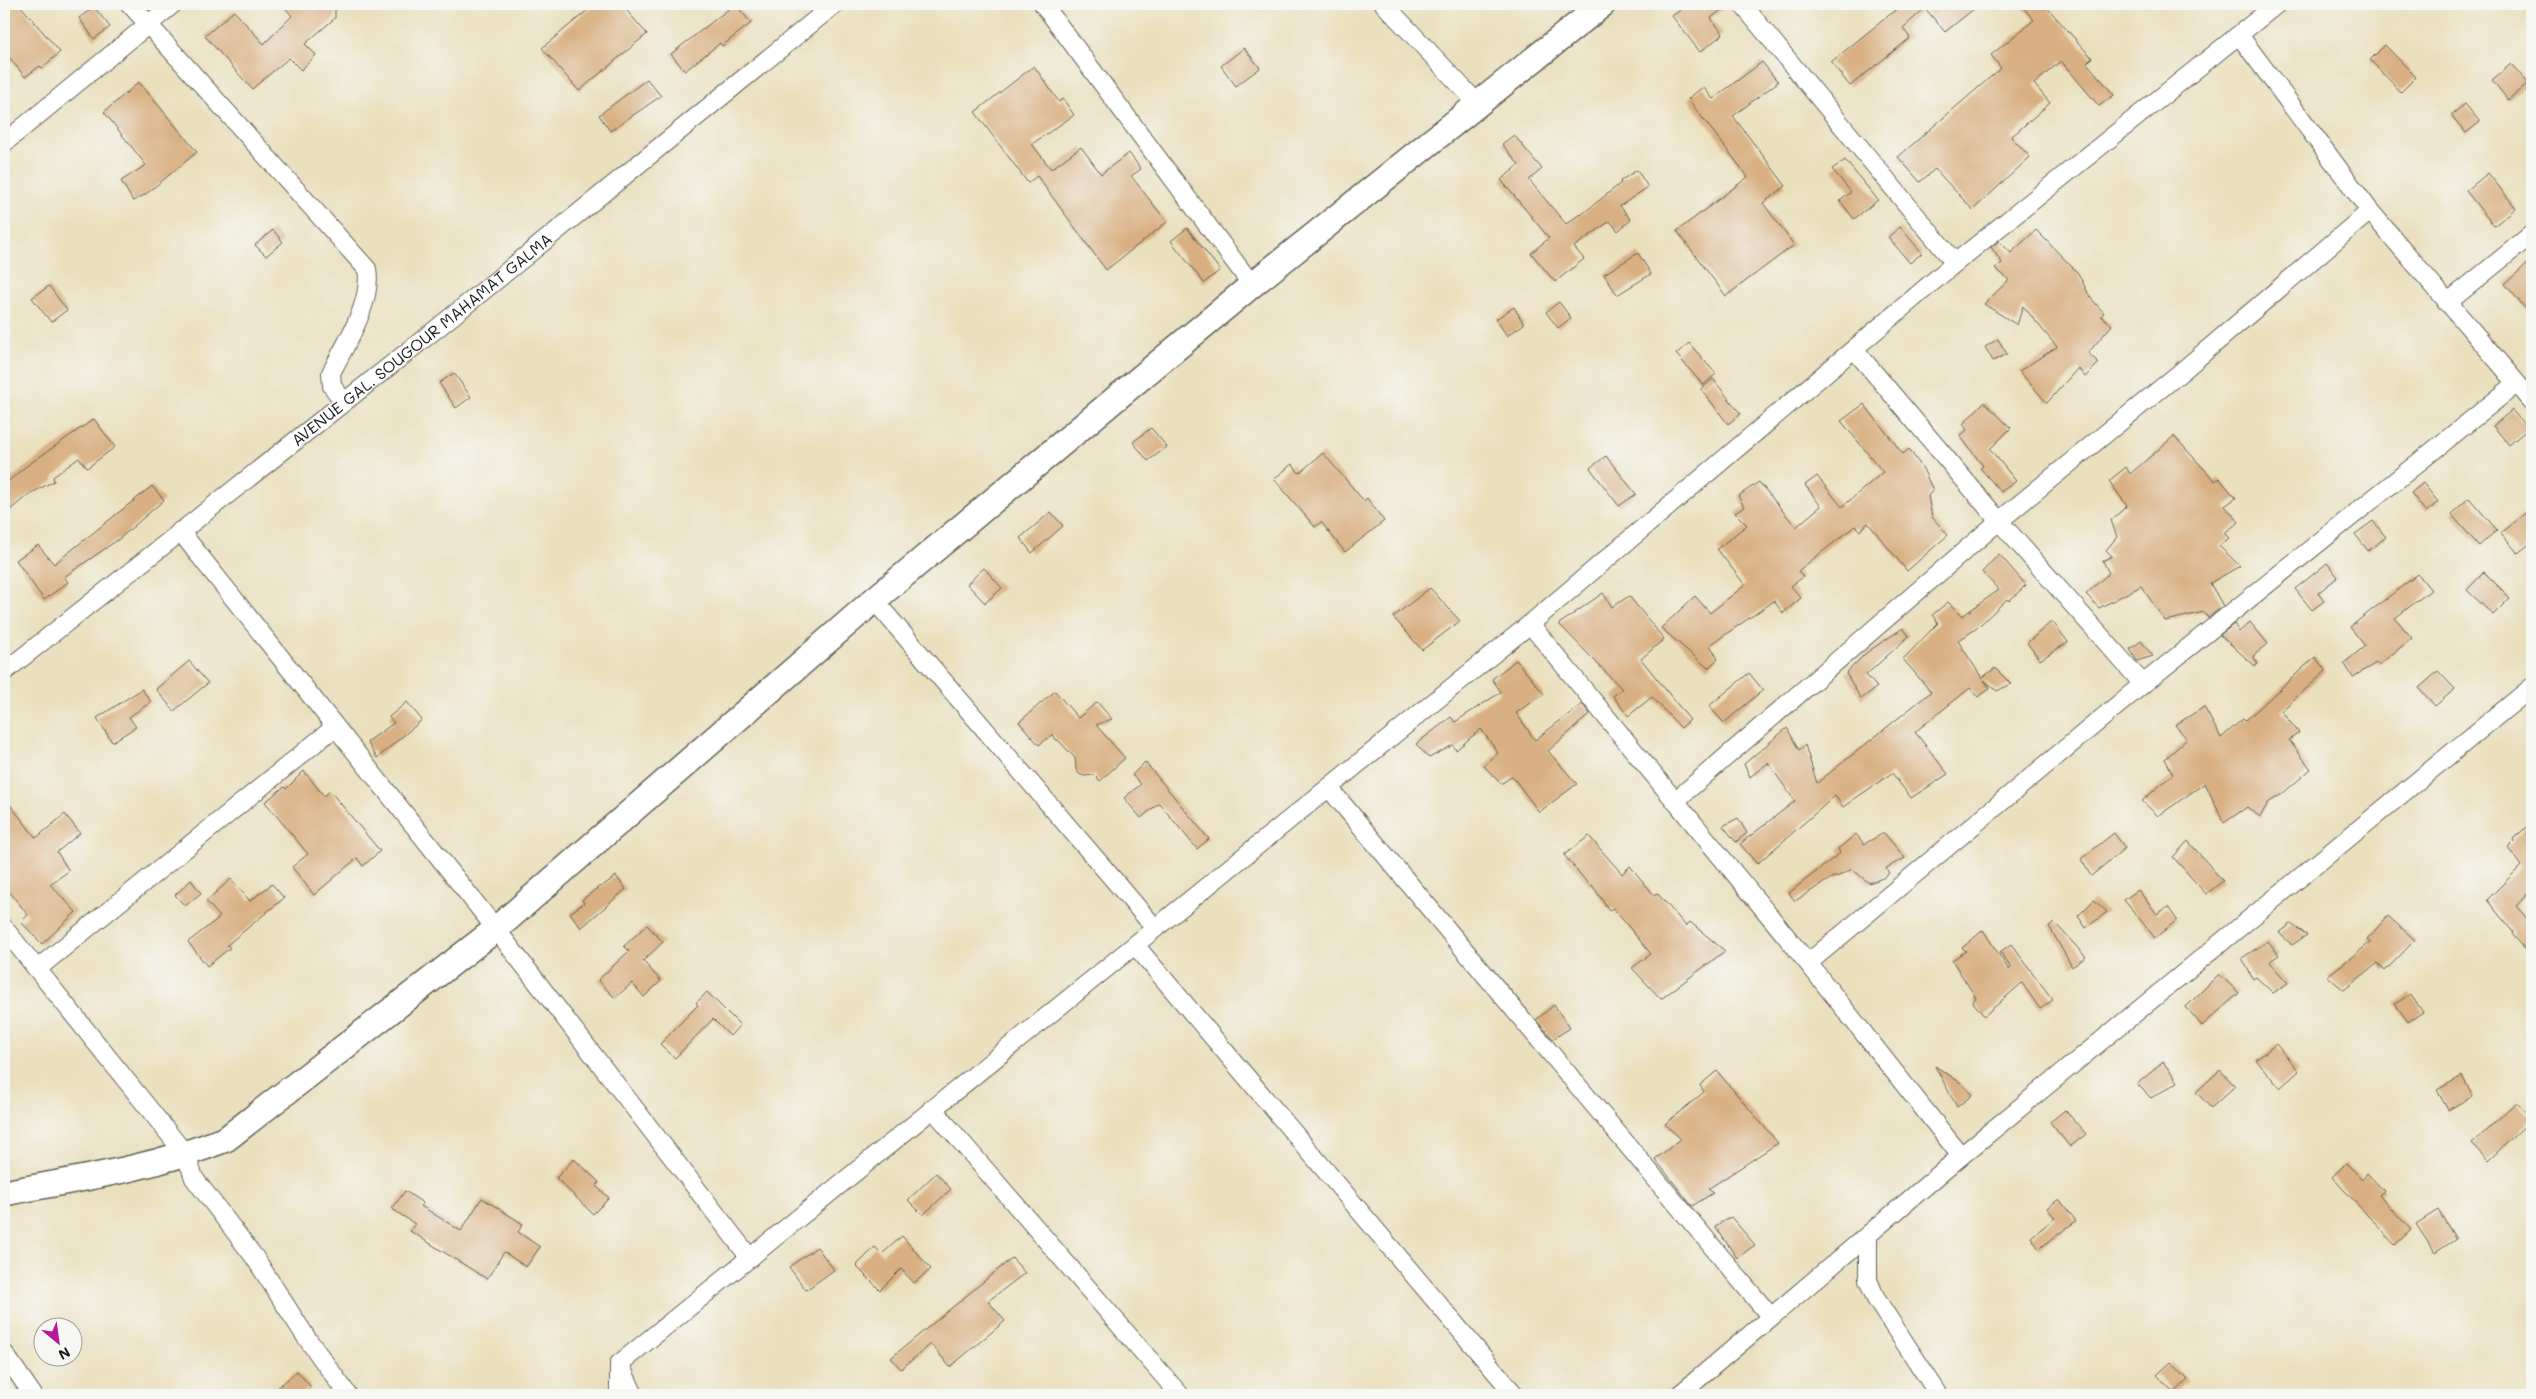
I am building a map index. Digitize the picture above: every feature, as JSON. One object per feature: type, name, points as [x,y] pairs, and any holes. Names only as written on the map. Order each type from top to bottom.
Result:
[{"type":"main road","points":[[4,1193],[144,1167],[186,1155],[226,1139],[496,929],[874,600],[1252,285],[1603,4]]},
{"type":"street","points":[[130,4],[367,269],[370,283],[367,298],[331,373],[332,386],[344,402]]},
{"type":"street","points":[[4,143],[173,4]]},
{"type":"street","name":"AVENUE GAL. SOUGOUR MAHAMAT GALMA","points":[[4,672],[344,402],[835,4]]},
{"type":"street","points":[[1042,4],[1252,285]]},
{"type":"street","points":[[1384,4],[1477,103]]},
{"type":"street","points":[[1742,4],[1955,263]]},
{"type":"street","points":[[619,1364],[1530,624],[1955,263],[2277,4]]},
{"type":"street","points":[[2239,35],[2370,211],[2532,401]]},
{"type":"street","points":[[1674,801],[2000,521],[2189,366],[2370,211]]},
{"type":"street","points":[[2447,303],[2532,234]]},
{"type":"street","points":[[1854,349],[2000,521],[2143,684]]},
{"type":"street","points":[[1808,963],[2143,684],[2516,384]]},
{"type":"street","points":[[180,531],[496,929],[750,1258]]},
{"type":"street","points":[[874,600],[1155,928]]},
{"type":"street","points":[[1530,624],[1808,963],[1961,1156]]},
{"type":"street","points":[[1678,1395],[1961,1156],[2532,687]]},
{"type":"street","points":[[37,969],[335,727]]},
{"type":"street","points":[[1329,788],[1771,1317]]},
{"type":"street","points":[[4,928],[186,1155],[194,1178],[255,1258],[306,1337],[348,1395]]},
{"type":"street","points":[[1135,945],[1515,1395]]},
{"type":"street","points":[[932,1108],[1180,1395]]},
{"type":"street","points":[[1868,1235],[1868,1280],[1876,1299],[1940,1395]]},
{"type":"street","points":[[4,1353],[32,1395]]},
{"type":"street","points":[[619,1364],[619,1395]]},
{"type":"street","points":[[619,1364],[634,1395]]},
{"type":"building","points":[[14,4],[19,4],[60,52],[42,68],[40,66],[25,77],[4,51],[4,10]]},
{"type":"building","points":[[282,4],[335,4],[335,18],[305,44],[316,55],[301,70],[289,58],[252,89],[205,36],[234,11],[264,44],[292,16]]},
{"type":"building","points":[[595,4],[621,4],[647,34],[579,91],[542,48]]},
{"type":"building","points":[[735,4],[751,23],[722,46],[720,43],[685,71],[671,54]]},
{"type":"building","points":[[1689,4],[1729,4],[1711,18],[1723,34],[1700,52],[1672,16]]},
{"type":"building","points":[[1903,4],[1980,4],[1945,32],[1925,8],[1903,28],[1910,38],[1850,86],[1831,62]]},
{"type":"building","points":[[2020,4],[2044,4],[2092,58],[2087,63],[2114,95],[2099,106],[2061,61],[2034,84],[2050,103],[2011,137],[2030,157],[1973,210],[1935,169],[1920,182],[1898,157],[2001,68],[1991,55],[2034,20]]},
{"type":"building","points":[[94,7],[110,27],[94,39],[79,18]]},
{"type":"building","points":[[2385,45],[2416,77],[2401,92],[2370,60]]},
{"type":"building","points":[[1244,48],[1260,68],[1236,86],[1221,66]]},
{"type":"building","points":[[1762,62],[1778,82],[1733,116],[1786,186],[1763,203],[1794,245],[1726,296],[1677,231],[1748,177],[1688,99],[1703,87],[1713,99]]},
{"type":"building","points":[[2511,64],[2528,83],[2508,100],[2492,80]]},
{"type":"building","points":[[1034,66],[1059,102],[1063,99],[1074,115],[1032,144],[1051,169],[1081,147],[1101,174],[1129,153],[1141,169],[1131,176],[1167,222],[1106,270],[1037,176],[1028,183],[975,112]]},
{"type":"building","points":[[647,79],[661,96],[610,131],[599,115]]},
{"type":"building","points":[[139,82],[197,152],[146,194],[133,201],[121,181],[146,165],[104,112]]},
{"type":"building","points":[[2465,104],[2480,122],[2466,133],[2451,115]]},
{"type":"building","points":[[1514,135],[1542,169],[1529,180],[1566,224],[1581,215],[1621,183],[1620,181],[1637,170],[1648,187],[1620,206],[1631,220],[1618,231],[1610,221],[1574,247],[1584,259],[1555,282],[1531,253],[1549,238],[1501,180],[1519,165],[1502,144]]},
{"type":"building","points":[[1845,160],[1878,200],[1854,219],[1840,201],[1851,192],[1832,169]]},
{"type":"building","points":[[2488,173],[2516,208],[2494,226],[2466,191]]},
{"type":"building","points":[[1900,227],[1922,253],[1910,263],[1888,237]]},
{"type":"building","points":[[1187,228],[1220,270],[1204,283],[1171,241]]},
{"type":"building","points":[[273,230],[283,242],[266,256],[255,245]]},
{"type":"building","points":[[2036,230],[2078,273],[2090,297],[2104,313],[2101,316],[2112,325],[2088,353],[2099,363],[2085,377],[2078,368],[2047,403],[2019,371],[2057,347],[2023,306],[2017,325],[1984,304],[2009,280],[1995,268],[2002,263],[1991,247],[1999,241],[2011,253]]},
{"type":"building","points":[[1638,253],[1651,274],[1617,295],[1604,274]]},
{"type":"building","points":[[2532,259],[2532,316],[2505,284]]},
{"type":"building","points":[[49,286],[67,310],[51,322],[32,298]]},
{"type":"building","points":[[1559,302],[1571,318],[1558,328],[1546,312]]},
{"type":"building","points":[[1514,307],[1524,324],[1507,336],[1496,319]]},
{"type":"building","points":[[1998,339],[2007,354],[1993,361],[1985,347]]},
{"type":"building","points":[[1689,343],[1716,374],[1703,385],[1676,354]]},
{"type":"building","points":[[454,373],[471,397],[456,408],[439,383]]},
{"type":"building","points":[[1713,379],[1741,414],[1728,424],[1701,389]]},
{"type":"building","points":[[1984,402],[2011,428],[1990,449],[2016,481],[2001,492],[1980,468],[1983,466],[1960,436],[1967,430],[1963,424]]},
{"type":"building","points":[[1864,404],[1903,454],[1909,449],[1923,469],[1933,490],[1928,496],[1932,517],[1948,535],[1907,571],[1868,523],[1860,531],[1855,526],[1798,571],[1803,577],[1791,586],[1801,598],[1783,613],[1774,601],[1710,645],[1718,659],[1708,668],[1661,628],[1695,596],[1710,613],[1745,585],[1717,549],[1747,525],[1735,513],[1744,507],[1738,496],[1759,482],[1796,527],[1821,506],[1805,485],[1817,476],[1842,507],[1883,472],[1841,421]]},
{"type":"building","points":[[2512,410],[2528,429],[2509,445],[2493,426]]},
{"type":"building","points":[[94,419],[115,447],[87,468],[79,458],[53,477],[54,481],[28,495],[4,515],[4,485],[25,467]]},
{"type":"building","points":[[1151,428],[1167,447],[1148,461],[1133,442]]},
{"type":"building","points":[[2174,436],[2215,481],[2219,478],[2236,498],[2225,506],[2239,522],[2224,533],[2229,538],[2219,546],[2240,566],[2210,583],[2223,606],[2208,618],[2204,612],[2165,621],[2141,586],[2099,608],[2086,594],[2109,573],[2103,561],[2112,556],[2106,550],[2117,537],[2111,520],[2127,506],[2109,481],[2126,467],[2130,474]]},
{"type":"building","points":[[1323,453],[1364,501],[1367,498],[1384,521],[1345,552],[1321,522],[1315,527],[1274,479],[1292,464],[1299,473]]},
{"type":"building","points":[[1606,456],[1636,494],[1619,506],[1590,468]]},
{"type":"building","points":[[2423,483],[2438,502],[2426,512],[2411,493]]},
{"type":"building","points":[[152,486],[164,500],[119,539],[64,577],[68,582],[44,600],[16,560],[38,545],[54,564]]},
{"type":"building","points":[[2469,498],[2497,530],[2479,546],[2451,514]]},
{"type":"building","points":[[2532,508],[2532,542],[2518,553],[2500,533]]},
{"type":"building","points":[[1051,512],[1063,526],[1032,553],[1020,538]]},
{"type":"building","points":[[2373,521],[2386,537],[2368,551],[2355,534]]},
{"type":"building","points":[[1999,554],[2026,585],[2009,601],[2007,599],[1977,628],[1958,641],[1982,678],[1995,668],[2011,684],[1997,691],[1984,680],[1990,689],[1978,697],[1970,688],[1915,732],[1948,774],[1911,798],[1892,773],[1843,807],[1835,796],[1757,864],[1740,844],[1795,801],[1768,763],[1750,777],[1744,764],[1787,728],[1799,750],[1805,745],[1817,783],[1931,692],[1903,659],[1938,623],[1932,615],[1948,602],[1962,616],[1999,590],[1982,572]]},
{"type":"building","points":[[2327,563],[2338,577],[2318,593],[2324,601],[2312,610],[2295,589]]},
{"type":"building","points":[[984,568],[1002,588],[985,603],[967,584]]},
{"type":"building","points":[[2484,572],[2510,598],[2493,615],[2467,590]]},
{"type":"building","points":[[2418,574],[2431,590],[2395,618],[2412,638],[2379,665],[2376,663],[2353,677],[2344,663],[2365,646],[2350,627]]},
{"type":"building","points":[[1430,588],[1460,621],[1422,650],[1393,617]]},
{"type":"building","points":[[1603,593],[1612,607],[1629,596],[1664,639],[1641,659],[1690,720],[1681,728],[1652,697],[1628,716],[1613,696],[1622,689],[1559,624]]},
{"type":"building","points":[[2052,621],[2068,642],[2040,660],[2027,643]]},
{"type":"building","points":[[2250,622],[2268,644],[2253,656],[2258,664],[2255,666],[2220,635],[2234,624],[2239,632]]},
{"type":"building","points":[[1903,628],[1909,636],[1866,675],[1877,687],[1861,699],[1846,673],[1866,653]]},
{"type":"building","points":[[2141,641],[2153,656],[2137,661],[2130,649]]},
{"type":"building","points":[[2315,657],[2326,671],[2281,711],[2299,733],[2289,740],[2311,769],[2282,794],[2268,803],[2260,817],[2247,807],[2224,823],[2205,783],[2158,816],[2142,801],[2173,774],[2165,759],[2187,739],[2175,725],[2204,707],[2221,738],[2243,719],[2245,721]]},
{"type":"building","points":[[1516,660],[1544,694],[1516,713],[1535,740],[1582,704],[1590,714],[1548,751],[1577,784],[1539,812],[1512,776],[1501,784],[1484,766],[1498,753],[1481,729],[1456,750],[1453,745],[1429,758],[1416,744],[1451,717],[1455,722],[1501,692],[1492,679]]},
{"type":"building","points":[[189,661],[208,683],[174,711],[156,689]]},
{"type":"building","points":[[2438,671],[2455,689],[2435,706],[2419,688]]},
{"type":"building","points":[[1749,673],[1763,690],[1724,723],[1709,706]]},
{"type":"building","points":[[142,689],[151,702],[129,717],[136,727],[112,742],[97,718]]},
{"type":"building","points":[[1055,691],[1078,718],[1097,702],[1112,719],[1096,725],[1125,758],[1100,781],[1094,775],[1084,776],[1079,774],[1076,769],[1075,758],[1056,740],[1053,734],[1039,745],[1019,722]]},
{"type":"building","points":[[407,702],[422,720],[377,758],[367,742],[394,723],[389,717]]},
{"type":"building","points":[[1145,762],[1209,839],[1197,849],[1159,803],[1141,818],[1124,798],[1141,784],[1132,775]]},
{"type":"building","points":[[304,771],[324,796],[330,791],[380,851],[363,866],[357,858],[314,895],[292,867],[308,854],[265,802],[284,787],[286,789]]},
{"type":"building","points":[[4,797],[36,838],[65,814],[80,833],[57,852],[69,871],[50,884],[76,912],[42,944],[21,922],[28,915],[4,885]]},
{"type":"building","points":[[1738,818],[1747,833],[1736,842],[1723,826]]},
{"type":"building","points":[[2532,821],[2532,889],[2516,906],[2532,924],[2532,957],[2487,900],[2521,866],[2508,848]]},
{"type":"building","points":[[1884,833],[1905,858],[1886,868],[1889,873],[1883,878],[1869,883],[1852,869],[1837,877],[1833,877],[1795,901],[1789,893],[1840,853],[1838,849],[1856,834],[1864,844]]},
{"type":"building","points":[[2114,833],[2125,848],[2091,876],[2081,859]]},
{"type":"building","points":[[1589,836],[1622,874],[1630,866],[1654,895],[1657,893],[1686,926],[1690,922],[1725,951],[1661,999],[1632,968],[1651,954],[1613,908],[1609,910],[1592,885],[1590,886],[1564,855]]},
{"type":"building","points":[[2188,841],[2223,881],[2206,894],[2173,857]]},
{"type":"building","points":[[616,876],[626,889],[581,928],[570,913],[584,903],[582,900]]},
{"type":"building","points":[[231,879],[250,901],[272,884],[284,898],[227,945],[230,948],[207,966],[188,942],[220,917],[206,901]]},
{"type":"building","points":[[191,880],[201,893],[185,906],[175,895]]},
{"type":"building","points":[[2138,890],[2157,914],[2168,907],[2177,920],[2155,938],[2124,900]]},
{"type":"building","points":[[2094,900],[2107,912],[2086,928],[2078,916]]},
{"type":"building","points":[[2388,916],[2415,940],[2385,971],[2378,963],[2344,990],[2327,976],[2371,942],[2367,939]]},
{"type":"building","points":[[2054,922],[2086,957],[2072,967],[2049,926]]},
{"type":"building","points":[[2291,924],[2307,935],[2292,945],[2279,933]]},
{"type":"building","points":[[647,925],[663,942],[643,961],[661,981],[644,997],[632,983],[615,998],[598,980],[629,951],[624,946]]},
{"type":"building","points":[[1983,930],[2009,970],[2011,968],[2000,952],[2011,944],[2053,1000],[2040,1009],[2022,983],[1984,1016],[1972,1001],[1976,998],[1952,960],[1966,951],[1962,948]]},
{"type":"building","points":[[2268,941],[2279,955],[2269,962],[2288,983],[2273,993],[2256,977],[2253,979],[2242,958]]},
{"type":"building","points":[[2219,974],[2239,993],[2202,1026],[2186,1007]]},
{"type":"building","points":[[707,992],[740,1025],[730,1036],[713,1019],[675,1058],[660,1044],[698,1005],[696,1003]]},
{"type":"building","points":[[2410,994],[2423,1012],[2408,1022],[2395,1004]]},
{"type":"building","points":[[1554,1005],[1570,1028],[1553,1039],[1536,1020]]},
{"type":"building","points":[[2276,1044],[2299,1071],[2280,1088],[2256,1060]]},
{"type":"building","points":[[2163,1062],[2178,1082],[2151,1098],[2137,1084]]},
{"type":"building","points":[[1935,1066],[1961,1083],[1972,1095],[1957,1107]]},
{"type":"building","points":[[2220,1070],[2235,1086],[2211,1108],[2196,1092]]},
{"type":"building","points":[[1717,1071],[1778,1143],[1708,1189],[1713,1193],[1692,1206],[1655,1159],[1681,1139],[1665,1124],[1704,1092],[1700,1085]]},
{"type":"building","points":[[2462,1076],[2473,1096],[2448,1110],[2437,1090]]},
{"type":"building","points":[[2516,1102],[2532,1119],[2488,1161],[2472,1144]]},
{"type":"building","points":[[2065,1110],[2086,1134],[2070,1147],[2050,1122]]},
{"type":"building","points":[[574,1159],[599,1182],[596,1186],[609,1198],[593,1214],[556,1178]]},
{"type":"building","points":[[2346,1163],[2362,1179],[2367,1173],[2384,1191],[2379,1195],[2411,1230],[2395,1245],[2332,1177]]},
{"type":"building","points":[[936,1173],[951,1189],[923,1215],[908,1200]]},
{"type":"building","points":[[405,1191],[423,1203],[421,1206],[461,1231],[482,1198],[523,1224],[518,1232],[540,1247],[526,1267],[504,1252],[487,1279],[410,1231],[415,1224],[392,1209]]},
{"type":"building","points":[[2059,1199],[2076,1221],[2039,1249],[2031,1237],[2055,1218],[2047,1208]]},
{"type":"building","points":[[2438,1210],[2456,1239],[2435,1253],[2416,1224]]},
{"type":"building","points":[[1731,1217],[1755,1245],[1737,1258],[1715,1226]]},
{"type":"building","points":[[902,1236],[931,1269],[914,1283],[901,1269],[880,1290],[856,1266],[875,1247],[882,1254]]},
{"type":"building","points":[[817,1247],[834,1270],[806,1290],[789,1267]]},
{"type":"building","points":[[1012,1258],[1025,1273],[988,1301],[1005,1321],[950,1367],[931,1344],[901,1369],[891,1358]]},
{"type":"building","points":[[2171,1362],[2188,1380],[2174,1393],[2157,1375]]},
{"type":"building","points":[[297,1371],[311,1387],[300,1395],[269,1395]]}]
